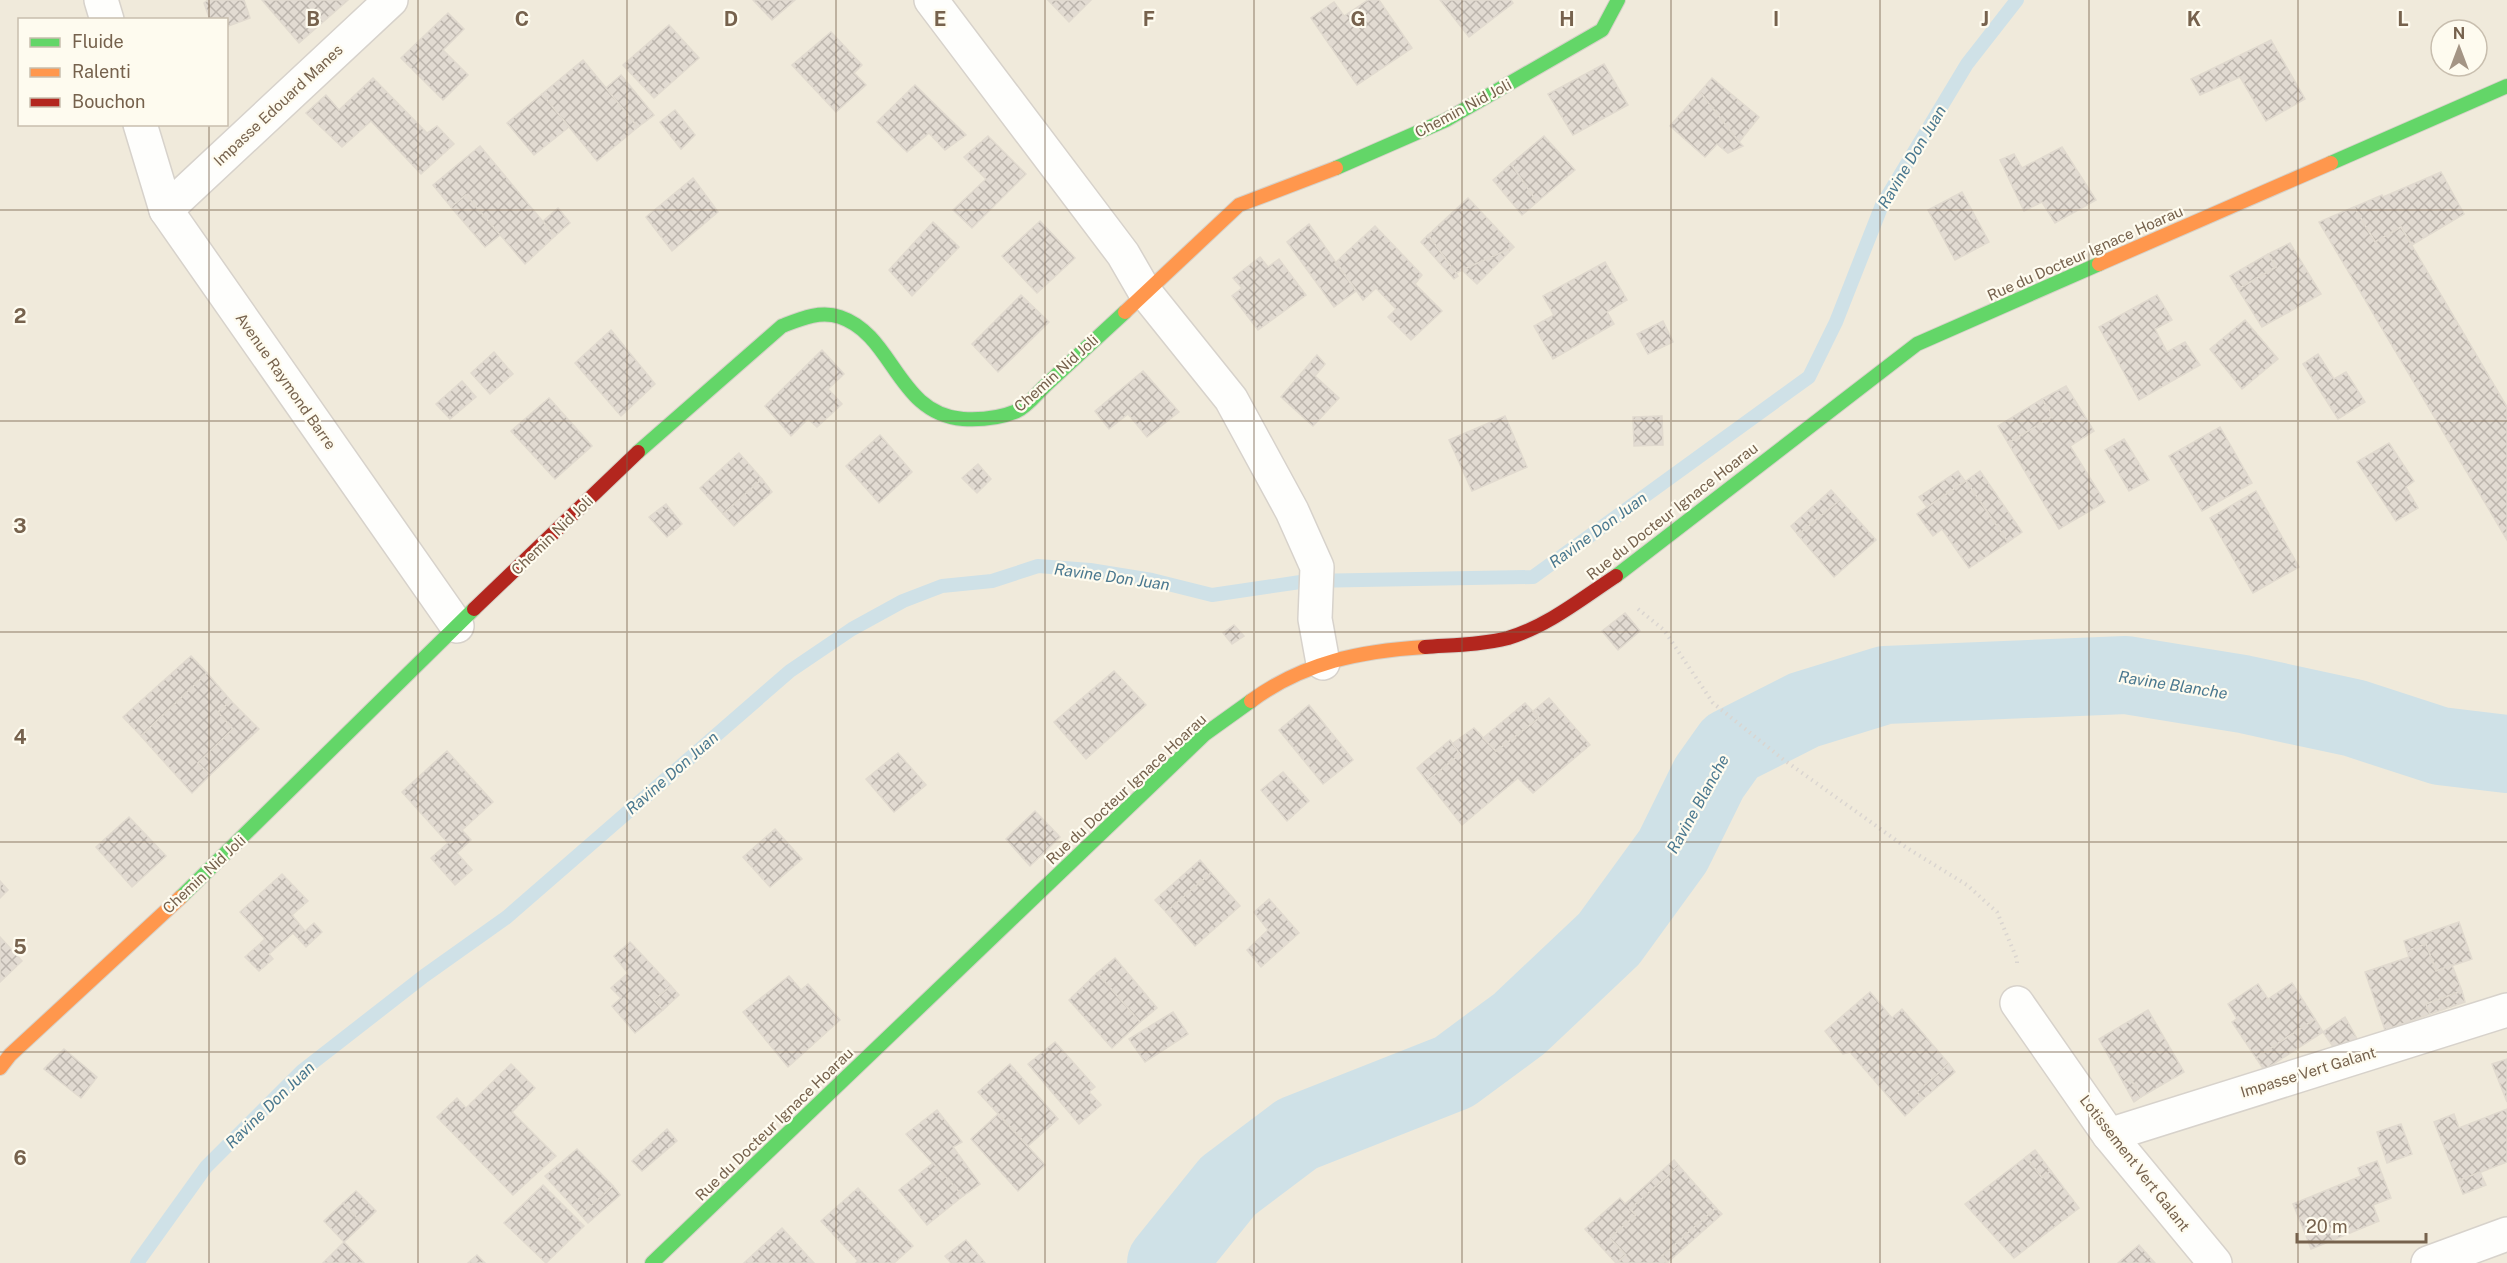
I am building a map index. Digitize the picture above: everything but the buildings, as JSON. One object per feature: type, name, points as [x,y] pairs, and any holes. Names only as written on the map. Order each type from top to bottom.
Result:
[{"type":"street","points":[[101,0],[106,18]]},
{"type":"street","name":"Impasse Edouard Manes","points":[[166,210],[391,0]]},
{"type":"street","points":[[931,0],[1042,150],[1123,254],[1145,292],[1231,399],[1292,511],[1317,567],[1315,619],[1323,663]]},
{"type":"street","name":"Chemin Nid Joli","points":[[0,1068],[10,1055],[226,855],[456,626],[664,426],[782,326],[800,317],[820,314],[840,317],[858,325],[921,404],[944,416],[969,421],[995,419],[1019,410],[1239,205],[1331,170],[1446,120],[1602,30],[1618,0]]},
{"type":"street","name":"Rue du Docteur Ignace Hoarau","points":[[652,1263],[1205,734],[1278,681],[1323,663],[1392,649],[1473,644],[1507,638],[1541,625],[1633,565],[1741,478],[1917,344],[2507,86]]},
{"type":"street","name":"Avenue Raymond Barre","points":[[141,126],[166,210],[456,626]]},
{"type":"street","name":"Lotissement Vert Galant","points":[[2017,1003],[2109,1135],[2215,1263]]},
{"type":"street","name":"Impasse Vert Galant","points":[[2109,1135],[2507,1010]]},
{"type":"street","points":[[2428,1263],[2507,1234]]},
{"type":"path","points":[[1608,583],[1664,630],[1713,703],[1784,760],[1907,848],[1967,885],[1997,912],[2017,959],[2017,1003]]},
{"type":"shaded area","points":[[0,0],[2507,0],[2507,1263],[0,1263]]},
{"type":"waterway","name":"Ravine Don Juan","points":[[137,1263],[206,1167],[302,1071],[424,976],[507,917],[790,671],[852,629],[903,601],[942,586],[992,581],[1038,566],[1090,570],[1152,580],[1212,595],[1307,581],[1533,577],[1809,377],[1836,322],[1882,205],[1967,64],[2017,0]]},
{"type":"waterway","name":"Ravine Blanche","points":[[1166,1263],[1228,1186],[1297,1134],[1454,1072],[1519,1024],[1609,939],[1673,851],[1709,778],[1731,747],[1804,710],[1885,685],[2126,675],[2243,694],[2354,718],[2440,746],[2507,754]]},
{"type":"traffic: fast","points":[[1336,168],[1446,120],[1602,30],[1618,0]]},
{"type":"traffic: fast","points":[[2331,163],[2507,86]]},
{"type":"traffic: fast","points":[[1616,576],[1917,344],[2099,264]]},
{"type":"traffic: fast","points":[[638,452],[782,326],[803,318],[833,315],[858,326],[873,340],[909,389],[924,403],[941,414],[963,419],[976,419],[1004,415],[1021,409],[1125,312]]},
{"type":"traffic: fast","points":[[181,897],[474,609]]},
{"type":"traffic: fast","points":[[652,1263],[1205,734],[1251,701]]},
{"type":"traffic: slow","points":[[2099,264],[2331,163]]},
{"type":"traffic: slow","points":[[1125,312],[1239,205],[1336,168]]},
{"type":"traffic: slow","points":[[1251,701],[1292,677],[1334,661],[1378,652],[1425,647]]},
{"type":"traffic: slow","points":[[0,1068],[10,1055],[181,897]]},
{"type":"traffic: jam","points":[[474,609],[638,452]]},
{"type":"traffic: jam","points":[[1425,647],[1487,642],[1523,633],[1564,611],[1616,576]]}]
